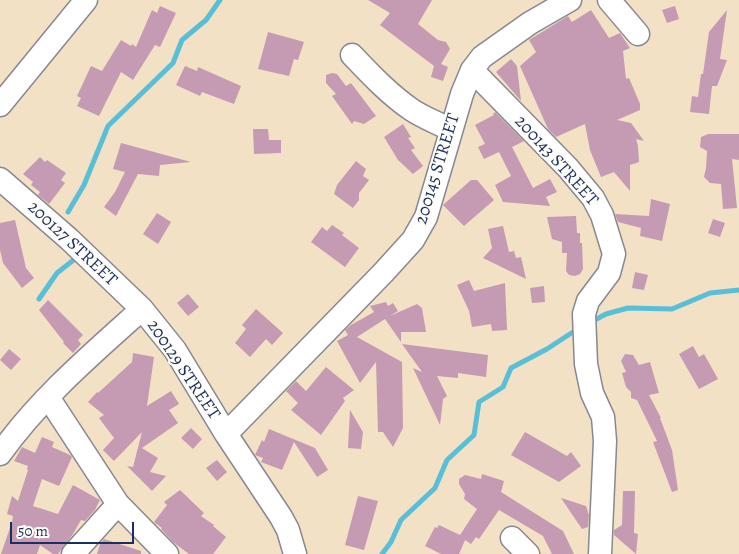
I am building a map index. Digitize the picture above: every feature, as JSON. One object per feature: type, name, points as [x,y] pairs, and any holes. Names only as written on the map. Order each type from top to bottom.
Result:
[{"type":"street","points":[[0,105],[86,0]]},
{"type":"street","name":"200145 STREET","points":[[226,434],[413,240],[426,217],[462,94],[472,70],[482,57],[530,23],[570,0]]},
{"type":"street","points":[[609,0],[638,34]]},
{"type":"street","points":[[352,55],[402,103],[414,112],[451,130]]},
{"type":"street","name":"200143 STREET","points":[[472,70],[568,168],[593,198],[602,215],[614,254],[609,272],[588,301],[584,314],[586,364],[592,393],[603,417],[605,441],[600,554]]},
{"type":"street","name":"200127 STREET","points":[[0,179],[69,240],[142,309]]},
{"type":"street","name":"200129 STREET","points":[[0,454],[18,428],[48,397],[96,350],[142,309],[175,350],[226,434],[281,517],[288,530],[295,554]]},
{"type":"street","points":[[48,397],[118,504],[168,554]]},
{"type":"street","points":[[73,554],[118,504]]},
{"type":"street","points":[[512,538],[528,554]]},
{"type":"building","points":[[368,0],[432,0],[418,24],[438,40],[446,42],[450,49],[441,64],[448,67],[443,81],[431,77],[434,66],[380,25],[390,13]]},
{"type":"building","points":[[160,6],[176,13],[160,47],[155,45],[133,80],[121,72],[99,116],[77,106],[81,98],[77,96],[91,66],[102,71],[121,40],[136,47],[152,10],[157,13]]},
{"type":"building","points":[[675,6],[679,19],[667,23],[662,10]]},
{"type":"building","points":[[591,10],[609,38],[620,33],[630,48],[623,51],[626,79],[629,78],[640,104],[640,110],[617,120],[631,123],[644,141],[636,139],[639,162],[630,165],[630,191],[614,172],[601,177],[590,150],[585,124],[556,137],[548,129],[520,66],[536,52],[529,40],[568,16],[572,22]]},
{"type":"building","points":[[727,10],[720,59],[727,60],[717,86],[712,86],[709,114],[690,112],[692,96],[698,97],[709,32]]},
{"type":"building","points":[[268,32],[304,42],[298,60],[294,59],[289,76],[258,69]]},
{"type":"building","points":[[511,59],[517,66],[521,101],[496,72]]},
{"type":"building","points":[[185,66],[197,71],[198,67],[241,86],[234,104],[202,92],[200,96],[176,85]]},
{"type":"building","points":[[337,74],[346,86],[351,83],[376,116],[364,124],[354,121],[352,124],[332,96],[336,94],[326,83],[326,75]]},
{"type":"building","points":[[495,112],[524,141],[512,147],[533,188],[550,179],[557,192],[546,197],[550,206],[503,202],[495,185],[511,176],[499,152],[484,159],[478,147],[485,144],[475,125],[494,115]]},
{"type":"building","points":[[403,124],[411,137],[408,138],[415,148],[411,150],[423,166],[413,174],[398,160],[384,137]]},
{"type":"building","points":[[253,129],[268,129],[269,140],[281,140],[281,153],[254,154]]},
{"type":"building","points":[[708,134],[739,134],[739,160],[732,159],[737,208],[723,209],[721,184],[710,183],[704,177],[707,151],[700,147],[701,137]]},
{"type":"building","points":[[121,143],[191,162],[160,165],[159,176],[138,174],[116,216],[104,207],[115,192],[125,172],[113,169]]},
{"type":"building","points":[[40,157],[45,162],[47,160],[66,173],[61,180],[65,183],[49,204],[38,195],[40,192],[31,185],[33,182],[23,174]]},
{"type":"building","points":[[356,161],[366,169],[363,176],[369,180],[359,193],[359,200],[353,208],[334,194],[337,185]]},
{"type":"building","points":[[471,180],[477,180],[494,200],[464,226],[443,205]]},
{"type":"building","points":[[651,199],[670,204],[662,241],[640,236],[641,228],[618,222],[615,214],[649,216]]},
{"type":"building","points":[[157,213],[171,222],[158,244],[143,234]]},
{"type":"building","points":[[576,216],[577,233],[580,233],[580,243],[582,243],[583,269],[580,274],[575,276],[569,275],[566,271],[567,253],[562,253],[562,242],[552,239],[547,217]]},
{"type":"building","points":[[713,219],[725,223],[720,237],[708,233]]},
{"type":"building","points":[[15,220],[26,268],[34,278],[22,288],[3,263],[0,250],[0,223]]},
{"type":"building","points":[[332,225],[344,233],[342,235],[359,248],[345,267],[311,242],[322,227],[327,231]]},
{"type":"building","points":[[503,226],[509,252],[514,251],[516,258],[521,257],[526,279],[483,258],[492,248],[488,229]]},
{"type":"building","points":[[635,272],[648,275],[644,290],[632,288]]},
{"type":"building","points":[[469,280],[474,291],[505,283],[507,330],[492,331],[491,324],[472,327],[469,311],[457,285]]},
{"type":"building","points":[[544,286],[545,302],[532,303],[530,288]]},
{"type":"building","points":[[188,294],[199,307],[188,316],[177,303]]},
{"type":"building","points":[[48,300],[83,335],[78,340],[81,344],[73,353],[63,343],[39,310]]},
{"type":"building","points":[[386,302],[388,306],[393,303],[398,311],[390,316],[417,304],[422,308],[426,332],[401,332],[401,342],[385,319],[357,337],[402,362],[403,428],[393,447],[383,432],[378,432],[376,362],[360,383],[337,341],[348,335],[345,330],[351,325],[374,312],[370,306]]},
{"type":"building","points":[[256,309],[283,333],[272,345],[266,339],[250,357],[235,343],[246,329],[242,325]]},
{"type":"building","points":[[402,344],[488,355],[486,377],[458,373],[458,378],[437,376],[447,396],[443,399],[440,425],[413,368],[422,372]]},
{"type":"building","points":[[693,346],[699,357],[704,354],[718,379],[699,389],[679,354]]},
{"type":"building","points":[[9,349],[21,359],[11,370],[0,360]]},
{"type":"building","points":[[133,353],[154,357],[147,406],[171,391],[179,404],[169,410],[178,423],[142,448],[158,458],[150,472],[166,476],[152,491],[127,466],[133,467],[142,432],[114,461],[103,450],[114,438],[99,418],[104,415],[88,402],[132,362]]},
{"type":"building","points":[[625,354],[633,355],[639,365],[650,362],[659,393],[649,395],[661,418],[672,450],[678,490],[672,492],[653,442],[657,441],[637,400],[631,398],[631,392],[626,387],[622,373],[626,372],[621,361]]},
{"type":"building","points":[[326,367],[354,390],[343,398],[345,401],[321,435],[291,410],[298,403],[286,391],[296,381],[306,391]]},
{"type":"building","points":[[350,410],[363,432],[361,449],[348,448]]},
{"type":"building","points":[[191,428],[202,439],[193,449],[181,438]]},
{"type":"building","points":[[269,429],[315,448],[328,470],[317,477],[294,442],[282,470],[261,462],[263,458],[255,455],[262,440],[264,442]]},
{"type":"building","points":[[525,432],[567,456],[571,452],[581,466],[559,482],[511,455]]},
{"type":"building","points":[[42,437],[54,442],[52,447],[72,457],[59,486],[42,479],[33,506],[58,514],[73,485],[100,500],[95,510],[85,521],[81,520],[58,554],[53,554],[40,545],[37,554],[1,554],[12,522],[13,516],[7,514],[12,496],[18,501],[28,470],[28,466],[14,461],[22,447],[35,453]]},
{"type":"building","points":[[217,460],[227,472],[217,481],[206,468]]},
{"type":"building","points":[[482,474],[504,481],[501,492],[563,531],[574,554],[552,554],[543,536],[499,510],[479,539],[476,537],[471,544],[465,540],[459,554],[441,554],[425,546],[435,527],[437,528],[439,525],[460,535],[477,509],[464,499],[465,494],[459,484],[459,479],[465,475],[481,479]]},
{"type":"building","points":[[180,490],[204,513],[201,516],[226,537],[213,554],[189,554],[173,542],[162,528],[154,522],[167,505],[164,502]]},
{"type":"building","points":[[623,491],[635,491],[634,533],[638,534],[636,554],[614,535],[614,530],[622,525]]},
{"type":"building","points":[[358,496],[378,501],[364,550],[345,545]]},
{"type":"building","points":[[561,498],[586,506],[589,515],[588,527],[582,529]]},
{"type":"building","points":[[104,539],[141,551],[141,554],[97,554],[100,544]]},
{"type":"waterway","points":[[68,212],[84,185],[108,126],[173,63],[182,40],[206,20],[220,0]]},
{"type":"waterway","points":[[39,299],[57,273],[76,258]]},
{"type":"waterway","points":[[591,322],[606,314],[628,308],[672,309],[710,293],[739,290]]},
{"type":"waterway","points":[[382,554],[391,542],[401,520],[435,488],[447,460],[474,435],[479,402],[503,387],[511,368],[547,349],[579,328]]}]
